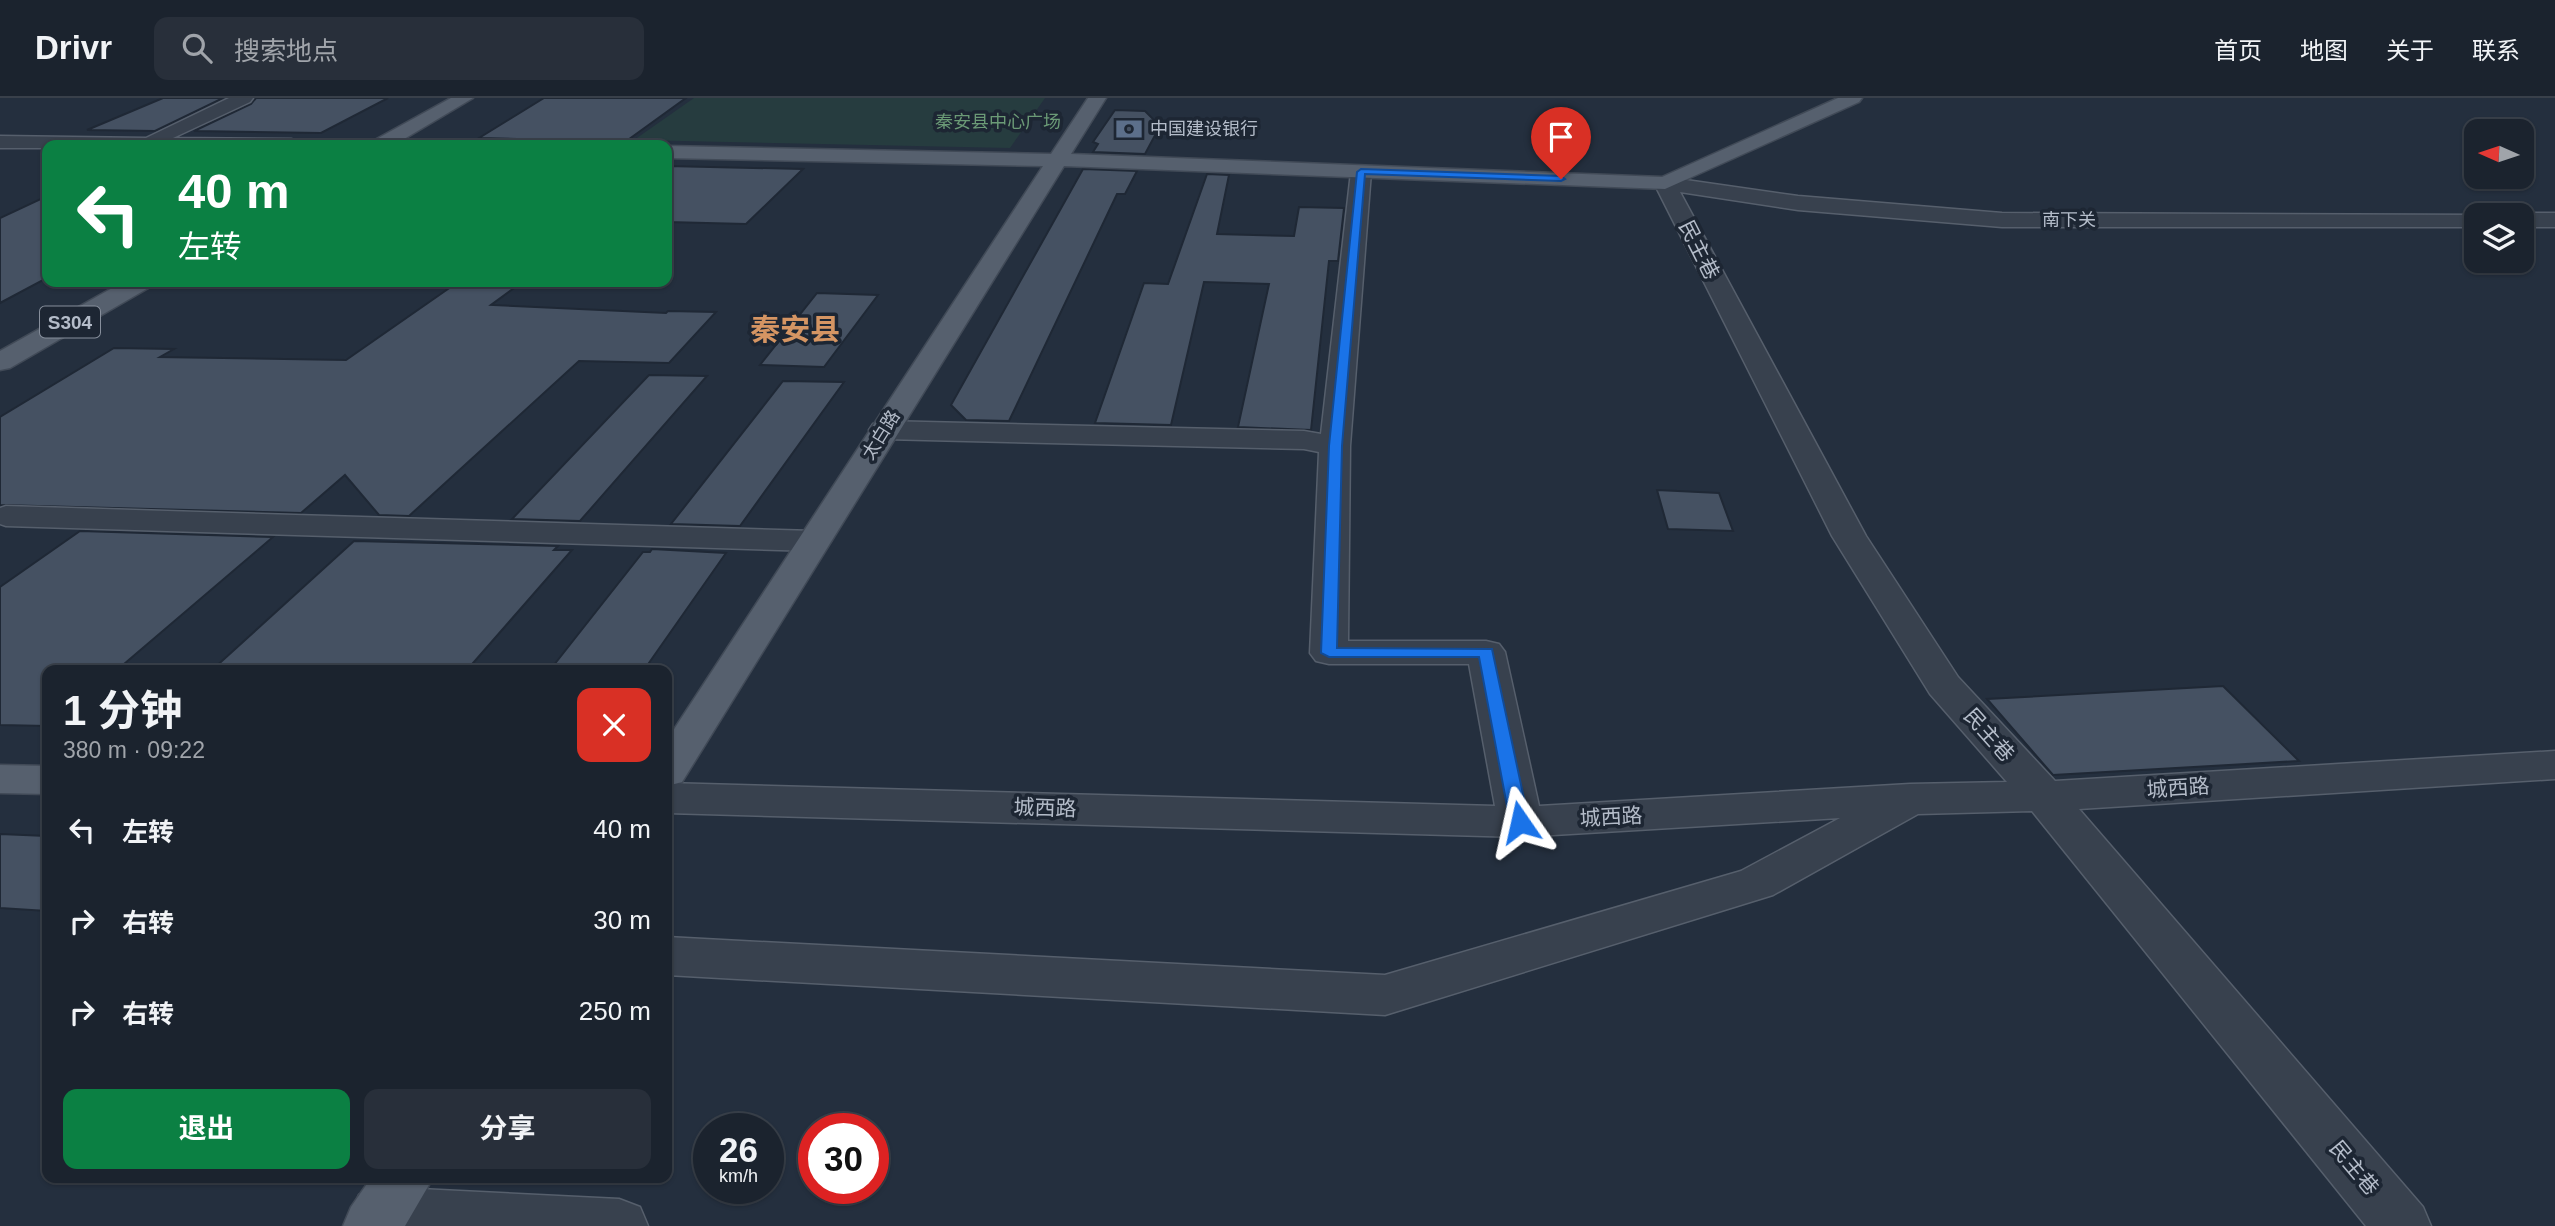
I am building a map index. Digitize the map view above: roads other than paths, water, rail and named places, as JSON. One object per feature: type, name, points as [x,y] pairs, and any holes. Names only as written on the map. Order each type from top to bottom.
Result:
[{"type":"main road","points":[[389,140],[464,98]]},
{"type":"main road","name":"太白路","points":[[672,764],[1097,98]]},
{"type":"main road","points":[[672,152],[1056,160],[1665,183],[1853,98]]},
{"type":"main road","name":"S304","points":[[0,362],[132,287]]},
{"type":"main road","points":[[0,779],[42,780]]},
{"type":"street","points":[[153,140],[244,98]]},
{"type":"street","points":[[0,142],[42,143]]},
{"type":"street","points":[[1361,172],[1335,446],[1329,653],[1486,652],[1520,822]]},
{"type":"street","name":"南下关","points":[[1665,183],[1798,203],[2002,220],[2464,220]]},
{"type":"street","name":"民主巷","points":[[1665,183],[1849,536],[1944,685],[2044,796],[2402,1226]]},
{"type":"street","points":[[2534,220],[2555,220]]},
{"type":"street","points":[[884,430],[1304,440],[1335,446]]},
{"type":"street","points":[[6,516],[814,541]]},
{"type":"street","name":"城西路","points":[[672,797],[1520,822],[1910,799],[2044,796],[2555,765]]},
{"type":"street","points":[[672,956],[1385,995],[1757,883],[1910,799]]},
{"type":"street","points":[[385,1206],[619,1226]]},
{"type":"place","name":"中国建设银行","points":[[1129,129]]},
{"type":"district","name":"秦安县","points":[[795,330]]},
{"type":"park label","name":"秦安县中心广场","points":[[998,122]]}]
